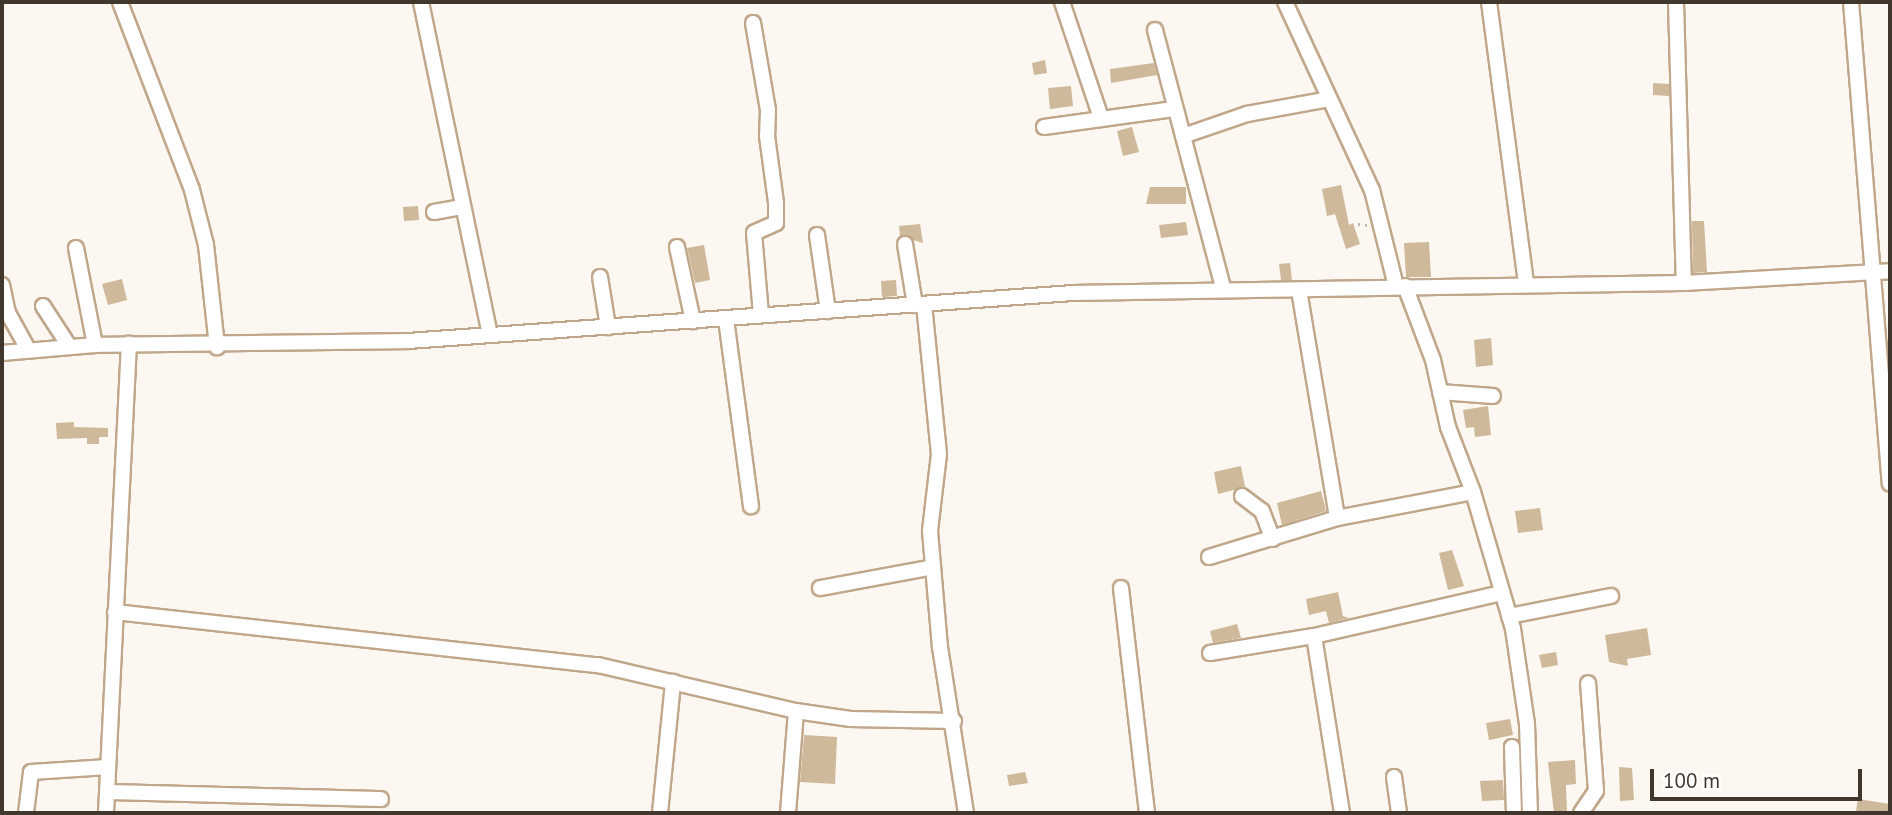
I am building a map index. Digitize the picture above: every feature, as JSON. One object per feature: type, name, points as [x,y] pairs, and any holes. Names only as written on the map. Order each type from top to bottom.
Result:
[{"type":"street","points":[[120,2],[192,190],[206,244],[217,347]]},
{"type":"street","points":[[421,2],[490,335]]},
{"type":"street","points":[[1062,2],[1101,118]]},
{"type":"street","points":[[1285,2],[1372,190],[1400,286],[1433,360],[1448,427],[1473,492],[1508,616],[1527,724],[1530,813]]},
{"type":"street","points":[[1489,2],[1526,284]]},
{"type":"street","points":[[1676,2],[1684,283]]},
{"type":"street","points":[[1851,2],[1890,483]]},
{"type":"street","points":[[753,23],[768,110],[776,215],[770,229],[754,233],[761,315]]},
{"type":"street","points":[[1155,30],[1223,288]]},
{"type":"street","points":[[1183,136],[1247,114],[1329,99]]},
{"type":"street","points":[[1044,127],[1174,109]]},
{"type":"street","points":[[434,212],[463,207]]},
{"type":"street","points":[[817,235],[828,311]]},
{"type":"street","points":[[905,244],[920,304],[939,454],[930,531],[940,647],[954,720],[966,813]]},
{"type":"street","points":[[677,247],[693,321]]},
{"type":"street","points":[[76,248],[95,345]]},
{"type":"street","points":[[2,353],[95,345],[217,347],[490,335],[920,304],[1223,288],[1299,290],[1400,286],[1684,283],[1890,271]]},
{"type":"street","points":[[600,277],[608,327]]},
{"type":"street","points":[[2,285],[8,313],[29,351]]},
{"type":"street","points":[[1299,290],[1337,518]]},
{"type":"street","points":[[43,306],[69,346]]},
{"type":"street","points":[[726,319],[751,506]]},
{"type":"street","points":[[107,813],[129,344]]},
{"type":"street","points":[[1440,392],[1493,396]]},
{"type":"street","points":[[1209,557],[1337,518],[1473,492]]},
{"type":"street","points":[[1242,496],[1262,511],[1273,539]]},
{"type":"street","points":[[820,588],[933,567]]},
{"type":"street","points":[[1121,588],[1147,813]]},
{"type":"street","points":[[1210,653],[1314,636],[1503,593]]},
{"type":"street","points":[[1508,616],[1611,596]]},
{"type":"street","points":[[115,612],[598,665],[796,711],[850,719],[954,720]]},
{"type":"street","points":[[1314,636],[1342,813]]},
{"type":"street","points":[[660,813],[673,682]]},
{"type":"street","points":[[1581,813],[1596,791],[1588,683]]},
{"type":"street","points":[[788,813],[796,711]]},
{"type":"street","points":[[1513,747],[1514,813]]},
{"type":"street","points":[[26,813],[31,772],[108,767]]},
{"type":"street","points":[[1394,777],[1399,813]]},
{"type":"street","points":[[107,792],[380,799]]},
{"type":"building","points":[[1045,60],[1047,73],[1034,75],[1032,63]]},
{"type":"building","points":[[1154,63],[1157,75],[1111,83],[1110,69]]},
{"type":"building","points":[[1653,83],[1669,84],[1669,96],[1653,95]]},
{"type":"building","points":[[1071,86],[1073,106],[1050,109],[1048,88]]},
{"type":"building","points":[[1132,127],[1139,152],[1123,156],[1117,131]]},
{"type":"building","points":[[1341,185],[1349,225],[1353,223],[1360,244],[1346,249],[1335,214],[1327,216],[1322,189]]},
{"type":"building","points":[[1150,187],[1186,187],[1186,204],[1146,204]]},
{"type":"building","points":[[418,206],[419,220],[404,221],[403,207]]},
{"type":"building","points":[[1692,221],[1704,221],[1707,272],[1693,273]]},
{"type":"building","points":[[1186,222],[1188,235],[1161,238],[1159,225]]},
{"type":"building","points":[[920,224],[923,243],[900,236],[899,226]]},
{"type":"building","points":[[1429,242],[1431,277],[1406,277],[1404,243]]},
{"type":"building","points":[[704,245],[710,280],[695,283],[687,248]]},
{"type":"building","points":[[1290,263],[1292,280],[1281,280],[1279,264]]},
{"type":"building","points":[[122,279],[127,300],[108,305],[102,284]]},
{"type":"building","points":[[896,280],[897,296],[882,297],[881,281]]},
{"type":"building","points":[[1491,338],[1493,365],[1476,367],[1474,340]]},
{"type":"building","points":[[1488,406],[1491,435],[1475,437],[1474,427],[1466,428],[1463,410]]},
{"type":"building","points":[[74,422],[74,427],[108,428],[108,437],[99,437],[99,444],[87,444],[87,438],[57,439],[56,423]]},
{"type":"building","points":[[1241,466],[1245,487],[1218,494],[1214,472]]},
{"type":"building","points":[[1321,491],[1326,511],[1282,525],[1277,503]]},
{"type":"building","points":[[1540,508],[1543,530],[1518,533],[1515,511]]},
{"type":"building","points":[[1452,550],[1464,586],[1448,590],[1439,553]]},
{"type":"building","points":[[1338,592],[1343,616],[1349,618],[1329,623],[1326,611],[1309,615],[1306,599]]},
{"type":"building","points":[[1237,624],[1241,638],[1213,643],[1210,631]]},
{"type":"building","points":[[1647,628],[1651,655],[1627,659],[1628,666],[1609,662],[1605,635]]},
{"type":"building","points":[[1556,652],[1558,665],[1542,668],[1539,655]]},
{"type":"building","points":[[1510,719],[1513,735],[1489,740],[1486,723]]},
{"type":"building","points":[[804,735],[837,737],[835,784],[800,782]]},
{"type":"building","points":[[1575,760],[1576,784],[1566,785],[1567,813],[1554,813],[1548,762]]},
{"type":"building","points":[[1619,767],[1632,768],[1634,800],[1620,801]]},
{"type":"building","points":[[1025,772],[1028,783],[1009,786],[1007,775]]},
{"type":"building","points":[[1503,780],[1504,800],[1482,801],[1480,781]]},
{"type":"building","points":[[1858,799],[1890,804],[1890,813],[1856,811]]}]
